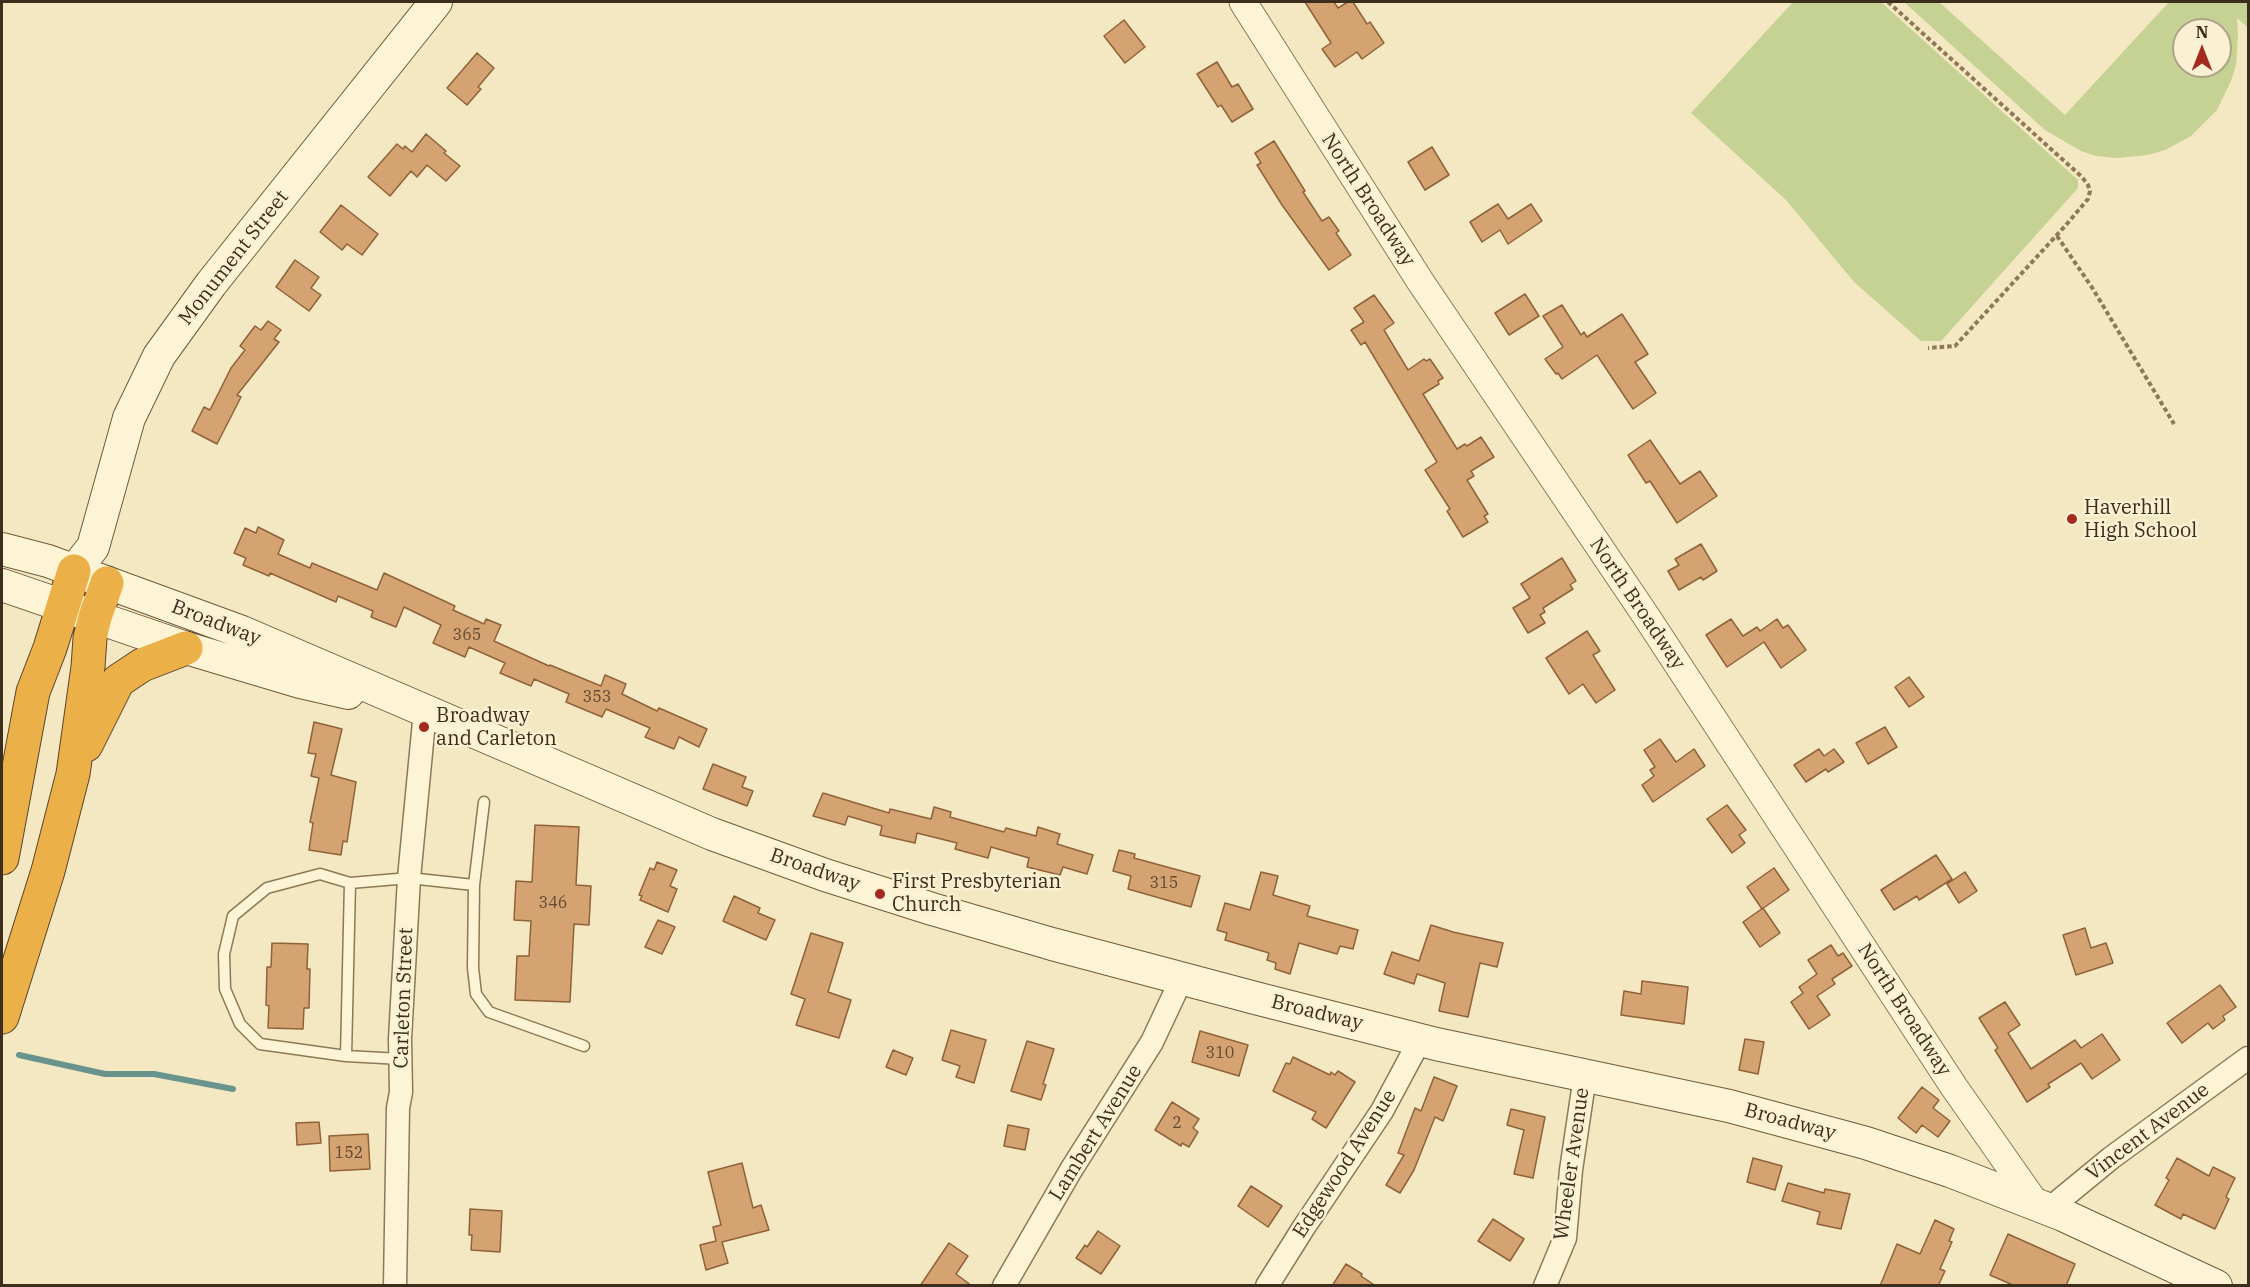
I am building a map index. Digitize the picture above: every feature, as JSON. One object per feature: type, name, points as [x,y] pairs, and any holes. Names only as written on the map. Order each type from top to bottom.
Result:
[{"type":"highway","points":[[2,858],[33,692],[63,605],[84,559]]},
{"type":"highway","points":[[2,1017],[48,871],[72,774],[94,616],[107,583]]},
{"type":"highway","points":[[72,774],[118,681],[141,664],[186,648]]},
{"type":"main road","name":"Monument Street","points":[[84,559],[129,418],[159,356],[211,284],[436,2]]},
{"type":"main road","name":"Broadway","points":[[2,549],[84,559],[107,583],[242,632],[712,834],[814,871],[932,909],[1182,978],[1420,1040],[1729,1106],[1866,1143],[2043,1207],[2216,1286]]},
{"type":"main road","name":"Broadway","points":[[2,585],[186,648],[300,682],[425,711]]},
{"type":"street","name":"North Broadway","points":[[1243,2],[1420,281],[1646,616],[1954,1087],[2043,1207]]},
{"type":"street","name":"Carleton Street","points":[[395,1286],[398,1108],[401,1092],[400,1039],[409,878],[425,711]]},
{"type":"street","name":"Lambert Avenue","points":[[1004,1286],[1071,1170],[1152,1042],[1182,978]]},
{"type":"street","name":"Edgewood Avenue","points":[[1268,1286],[1304,1227],[1382,1111],[1420,1040]]},
{"type":"street","name":"Vincent Avenue","points":[[2043,1207],[2248,1058]]},
{"type":"street","name":"Wheeler Avenue","points":[[1545,1286],[1565,1238],[1571,1170],[1585,1076]]},
{"type":"lane","points":[[484,801],[474,885],[473,968],[476,994],[489,1012],[584,1046]]},
{"type":"lane","points":[[401,1059],[346,1056],[260,1044],[240,1024],[225,989],[224,954],[233,916],[267,888],[320,874],[350,883],[409,878],[474,885]]},
{"type":"lane","points":[[346,1056],[350,883]]},
{"type":"path","points":[[1888,2],[2088,185],[2090,191],[2088,199],[2056,236],[1955,346],[1928,348]]},
{"type":"path","points":[[2056,236],[2093,289],[2174,424]]},
{"type":"green space","points":[[1793,2],[1881,2],[2078,180],[2078,188],[1941,341],[1921,341],[1854,282],[1786,200],[1691,113]]},
{"type":"green space","points":[[1904,2],[1939,2],[2065,115],[2169,2],[2248,2],[2248,28],[2237,18],[2236,65],[2232,78],[2232,18],[2172,18],[2172,78],[2232,78],[2217,110],[2191,136],[2165,150],[2148,155],[2116,158],[2096,156],[2081,151],[2045,130]]},
{"type":"building","points":[[1305,2],[1334,2],[1338,8],[1348,2],[1353,2],[1367,24],[1370,22],[1384,43],[1362,59],[1357,52],[1335,67],[1322,49],[1331,43]]},
{"type":"building","points":[[1124,20],[1145,47],[1125,63],[1104,36]]},
{"type":"building","points":[[477,53],[494,68],[478,87],[481,89],[467,105],[447,88]]},
{"type":"building","points":[[1217,62],[1232,87],[1238,84],[1253,109],[1232,122],[1221,105],[1218,107],[1197,74]]},
{"type":"building","points":[[426,134],[460,166],[446,181],[427,165],[417,177],[411,171],[390,196],[368,177],[397,144],[403,149],[405,146],[412,152]]},
{"type":"building","points":[[1274,141],[1322,221],[1329,217],[1339,231],[1336,233],[1351,255],[1329,270],[1282,205],[1257,165],[1261,163],[1255,153]]},
{"type":"building","points":[[1432,147],[1449,175],[1425,190],[1408,162]]},
{"type":"building","points":[[1498,204],[1508,219],[1531,204],[1542,221],[1508,244],[1500,230],[1482,242],[1470,222]]},
{"type":"building","points":[[341,205],[378,234],[362,255],[347,244],[342,250],[320,232]]},
{"type":"building","points":[[295,260],[319,277],[311,288],[321,295],[309,311],[276,287]]},
{"type":"building","points":[[1525,294],[1539,316],[1509,335],[1495,313]]},
{"type":"building","points":[[1374,295],[1394,323],[1384,330],[1408,370],[1424,359],[1426,361],[1430,359],[1443,378],[1438,381],[1439,384],[1423,394],[1457,449],[1481,437],[1494,457],[1471,471],[1474,476],[1467,480],[1488,514],[1484,516],[1488,522],[1463,537],[1447,511],[1450,509],[1425,470],[1437,462],[1365,342],[1361,345],[1351,330],[1364,322],[1354,308]]},
{"type":"building","points":[[1562,305],[1581,335],[1584,332],[1587,337],[1622,314],[1648,354],[1635,362],[1656,393],[1633,409],[1597,355],[1562,379],[1558,373],[1556,374],[1545,359],[1563,347],[1543,316]]},
{"type":"building","points":[[268,321],[281,330],[274,339],[279,342],[237,395],[241,397],[217,444],[192,431],[204,407],[210,410],[231,368],[245,350],[240,346],[255,326],[261,330]]},
{"type":"building","points":[[1650,440],[1680,484],[1700,471],[1717,496],[1677,523],[1650,481],[1646,483],[1628,455]]},
{"type":"building","points":[[258,527],[284,540],[278,554],[310,568],[312,563],[377,590],[384,573],[455,606],[453,610],[484,624],[486,619],[501,625],[494,641],[601,686],[605,675],[626,684],[622,694],[657,711],[659,708],[707,729],[699,747],[679,737],[674,749],[645,737],[650,728],[606,709],[602,717],[566,702],[569,694],[534,679],[531,686],[500,673],[505,663],[469,647],[465,657],[433,643],[441,625],[404,607],[396,627],[371,617],[373,611],[338,596],[336,602],[270,573],[269,576],[243,565],[246,558],[234,553],[245,528],[256,533]]},
{"type":"building","points":[[1701,544],[1717,571],[1679,590],[1668,571],[1679,565],[1675,559]]},
{"type":"building","points":[[1562,558],[1576,581],[1570,585],[1573,589],[1543,608],[1545,612],[1540,615],[1545,623],[1528,633],[1513,608],[1530,598],[1521,584]]},
{"type":"building","points":[[1731,619],[1743,636],[1757,627],[1760,631],[1777,619],[1783,628],[1788,625],[1806,650],[1781,668],[1764,642],[1727,667],[1706,635]]},
{"type":"building","points":[[1587,631],[1600,651],[1593,655],[1615,690],[1596,703],[1583,684],[1569,694],[1546,658]]},
{"type":"building","points":[[1909,677],[1924,697],[1909,707],[1895,687]]},
{"type":"building","points":[[314,722],[342,729],[331,775],[356,782],[347,842],[343,841],[341,855],[309,850],[313,823],[310,822],[319,778],[311,776],[316,754],[308,753]]},
{"type":"building","points":[[1885,727],[1897,747],[1868,764],[1856,743]]},
{"type":"building","points":[[1660,739],[1676,762],[1694,749],[1705,766],[1653,802],[1642,785],[1654,776],[1650,770],[1655,767],[1644,750]]},
{"type":"building","points":[[1819,749],[1824,756],[1834,749],[1844,762],[1828,772],[1826,769],[1806,782],[1794,765]]},
{"type":"building","points":[[713,764],[746,777],[742,787],[753,791],[747,806],[703,789]]},
{"type":"building","points":[[823,793],[889,813],[890,809],[931,819],[934,807],[951,812],[950,817],[1004,832],[1006,828],[1036,836],[1038,827],[1060,834],[1057,844],[1093,855],[1087,874],[1063,867],[1060,875],[1027,867],[1029,858],[991,847],[988,858],[955,849],[957,843],[917,833],[915,843],[880,835],[882,826],[848,816],[845,825],[813,816]]},
{"type":"building","points":[[1727,805],[1746,830],[1739,835],[1745,843],[1732,853],[1707,819]]},
{"type":"building","points":[[535,825],[579,827],[576,885],[591,886],[589,925],[574,924],[570,1002],[515,1000],[517,956],[529,956],[531,921],[514,920],[516,881],[532,882]]},
{"type":"building","points":[[1119,850],[1135,854],[1134,858],[1200,876],[1191,907],[1128,889],[1131,876],[1113,871]]},
{"type":"building","points":[[1936,855],[1952,879],[1919,900],[1917,896],[1894,910],[1881,890]]},
{"type":"building","points":[[657,862],[677,870],[670,886],[677,889],[668,912],[640,900],[642,896],[639,895],[650,868],[654,870]]},
{"type":"building","points":[[1774,868],[1789,890],[1762,909],[1747,887]]},
{"type":"building","points":[[1261,872],[1278,876],[1273,895],[1310,906],[1307,916],[1358,930],[1353,949],[1340,946],[1337,954],[1299,943],[1290,974],[1275,969],[1276,963],[1267,960],[1269,953],[1225,940],[1227,933],[1217,930],[1225,903],[1250,910]]},
{"type":"building","points":[[1965,872],[1977,891],[1959,903],[1947,884]]},
{"type":"building","points":[[734,896],[760,908],[758,913],[775,920],[766,940],[723,921]]},
{"type":"building","points":[[1763,908],[1780,933],[1760,947],[1743,922]]},
{"type":"building","points":[[658,920],[675,927],[662,954],[645,947]]},
{"type":"building","points":[[1431,925],[1503,943],[1497,967],[1480,963],[1468,1017],[1439,1011],[1445,983],[1417,974],[1414,984],[1384,974],[1392,952],[1419,961]]},
{"type":"building","points":[[2085,928],[2091,948],[2106,943],[2113,963],[2076,975],[2063,935]]},
{"type":"building","points":[[811,933],[843,943],[828,992],[851,1000],[839,1038],[796,1025],[805,999],[791,994]]},
{"type":"building","points":[[272,943],[308,944],[309,1008],[304,1008],[303,1029],[268,1028],[267,967],[271,967]]},
{"type":"building","points":[[1831,945],[1838,956],[1843,953],[1852,966],[1832,979],[1835,984],[1817,996],[1830,1015],[1809,1029],[1791,1002],[1803,993],[1799,987],[1817,974],[1808,960]]},
{"type":"building","points":[[1642,981],[1688,987],[1684,1024],[1621,1015],[1624,991],[1641,994]]},
{"type":"building","points":[[2220,985],[2236,1007],[2223,1016],[2225,1020],[2213,1029],[2208,1023],[2182,1043],[2167,1023]]},
{"type":"building","points":[[2005,1002],[2020,1025],[2008,1033],[2031,1069],[2075,1040],[2081,1048],[2102,1034],[2120,1060],[2092,1079],[2081,1063],[2048,1084],[2050,1087],[2027,1102],[1995,1050],[1998,1048],[1979,1018]]},
{"type":"building","points":[[951,1030],[986,1040],[974,1083],[956,1077],[960,1066],[942,1060]]},
{"type":"building","points":[[1200,1031],[1248,1045],[1239,1076],[1192,1062]]},
{"type":"building","points":[[1745,1039],[1764,1042],[1758,1074],[1739,1070]]},
{"type":"building","points":[[1027,1041],[1054,1049],[1043,1084],[1046,1085],[1041,1100],[1011,1091]]},
{"type":"building","points":[[893,1050],[913,1058],[906,1075],[886,1067]]},
{"type":"building","points":[[1293,1057],[1330,1075],[1331,1072],[1335,1075],[1338,1071],[1355,1082],[1326,1128],[1312,1119],[1316,1112],[1273,1091],[1286,1063],[1290,1064]]},
{"type":"building","points":[[1434,1077],[1457,1086],[1443,1121],[1435,1117],[1414,1170],[1400,1193],[1386,1185],[1404,1155],[1398,1153],[1415,1108],[1421,1111]]},
{"type":"building","points":[[1922,1087],[1939,1100],[1933,1108],[1950,1121],[1938,1137],[1922,1125],[1916,1133],[1898,1118]]},
{"type":"building","points":[[1172,1102],[1199,1119],[1193,1128],[1198,1132],[1189,1147],[1182,1143],[1181,1146],[1155,1130]]},
{"type":"building","points":[[1511,1109],[1545,1117],[1533,1178],[1514,1174],[1524,1130],[1507,1125]]},
{"type":"building","points":[[319,1122],[321,1143],[297,1145],[296,1123]]},
{"type":"building","points":[[1008,1125],[1029,1129],[1025,1150],[1004,1146]]},
{"type":"building","points":[[368,1134],[370,1169],[330,1171],[329,1136]]},
{"type":"building","points":[[1753,1158],[1782,1166],[1775,1190],[1747,1182]]},
{"type":"building","points":[[2177,1158],[2209,1176],[2213,1167],[2235,1178],[2226,1197],[2229,1199],[2215,1229],[2183,1214],[2181,1219],[2155,1205],[2169,1180],[2166,1178]]},
{"type":"building","points":[[742,1163],[753,1208],[761,1205],[769,1230],[722,1242],[728,1263],[706,1270],[700,1245],[716,1241],[713,1227],[721,1225],[708,1172]]},
{"type":"building","points":[[1788,1183],[1824,1193],[1825,1189],[1850,1194],[1841,1229],[1817,1224],[1820,1212],[1782,1201]]},
{"type":"building","points":[[1251,1186],[1282,1206],[1268,1227],[1238,1206]]},
{"type":"building","points":[[470,1209],[502,1211],[500,1252],[471,1250]]},
{"type":"building","points":[[1493,1219],[1524,1239],[1510,1261],[1478,1241]]},
{"type":"building","points":[[1935,1220],[1954,1229],[1949,1241],[1952,1242],[1940,1269],[1945,1271],[1938,1286],[1880,1286],[1897,1244],[1920,1254]]},
{"type":"building","points":[[1098,1231],[1120,1246],[1101,1274],[1076,1258]]},
{"type":"building","points":[[2008,1234],[2075,1264],[2066,1286],[2015,1286],[1990,1275]]},
{"type":"building","points":[[949,1243],[968,1256],[956,1274],[972,1286],[920,1286]]},
{"type":"building","points":[[1346,1264],[1362,1274],[1361,1276],[1376,1286],[1332,1286]]},
{"type":"waterway","points":[[19,1055],[105,1074],[154,1074],[233,1089]]},
{"type":"place","name":"Haverhill High School","points":[[2072,519]]},
{"type":"place","name":"Broadway and Carleton","points":[[424,727]]},
{"type":"place","name":"First Presbyterian Church","points":[[880,894]]}]
